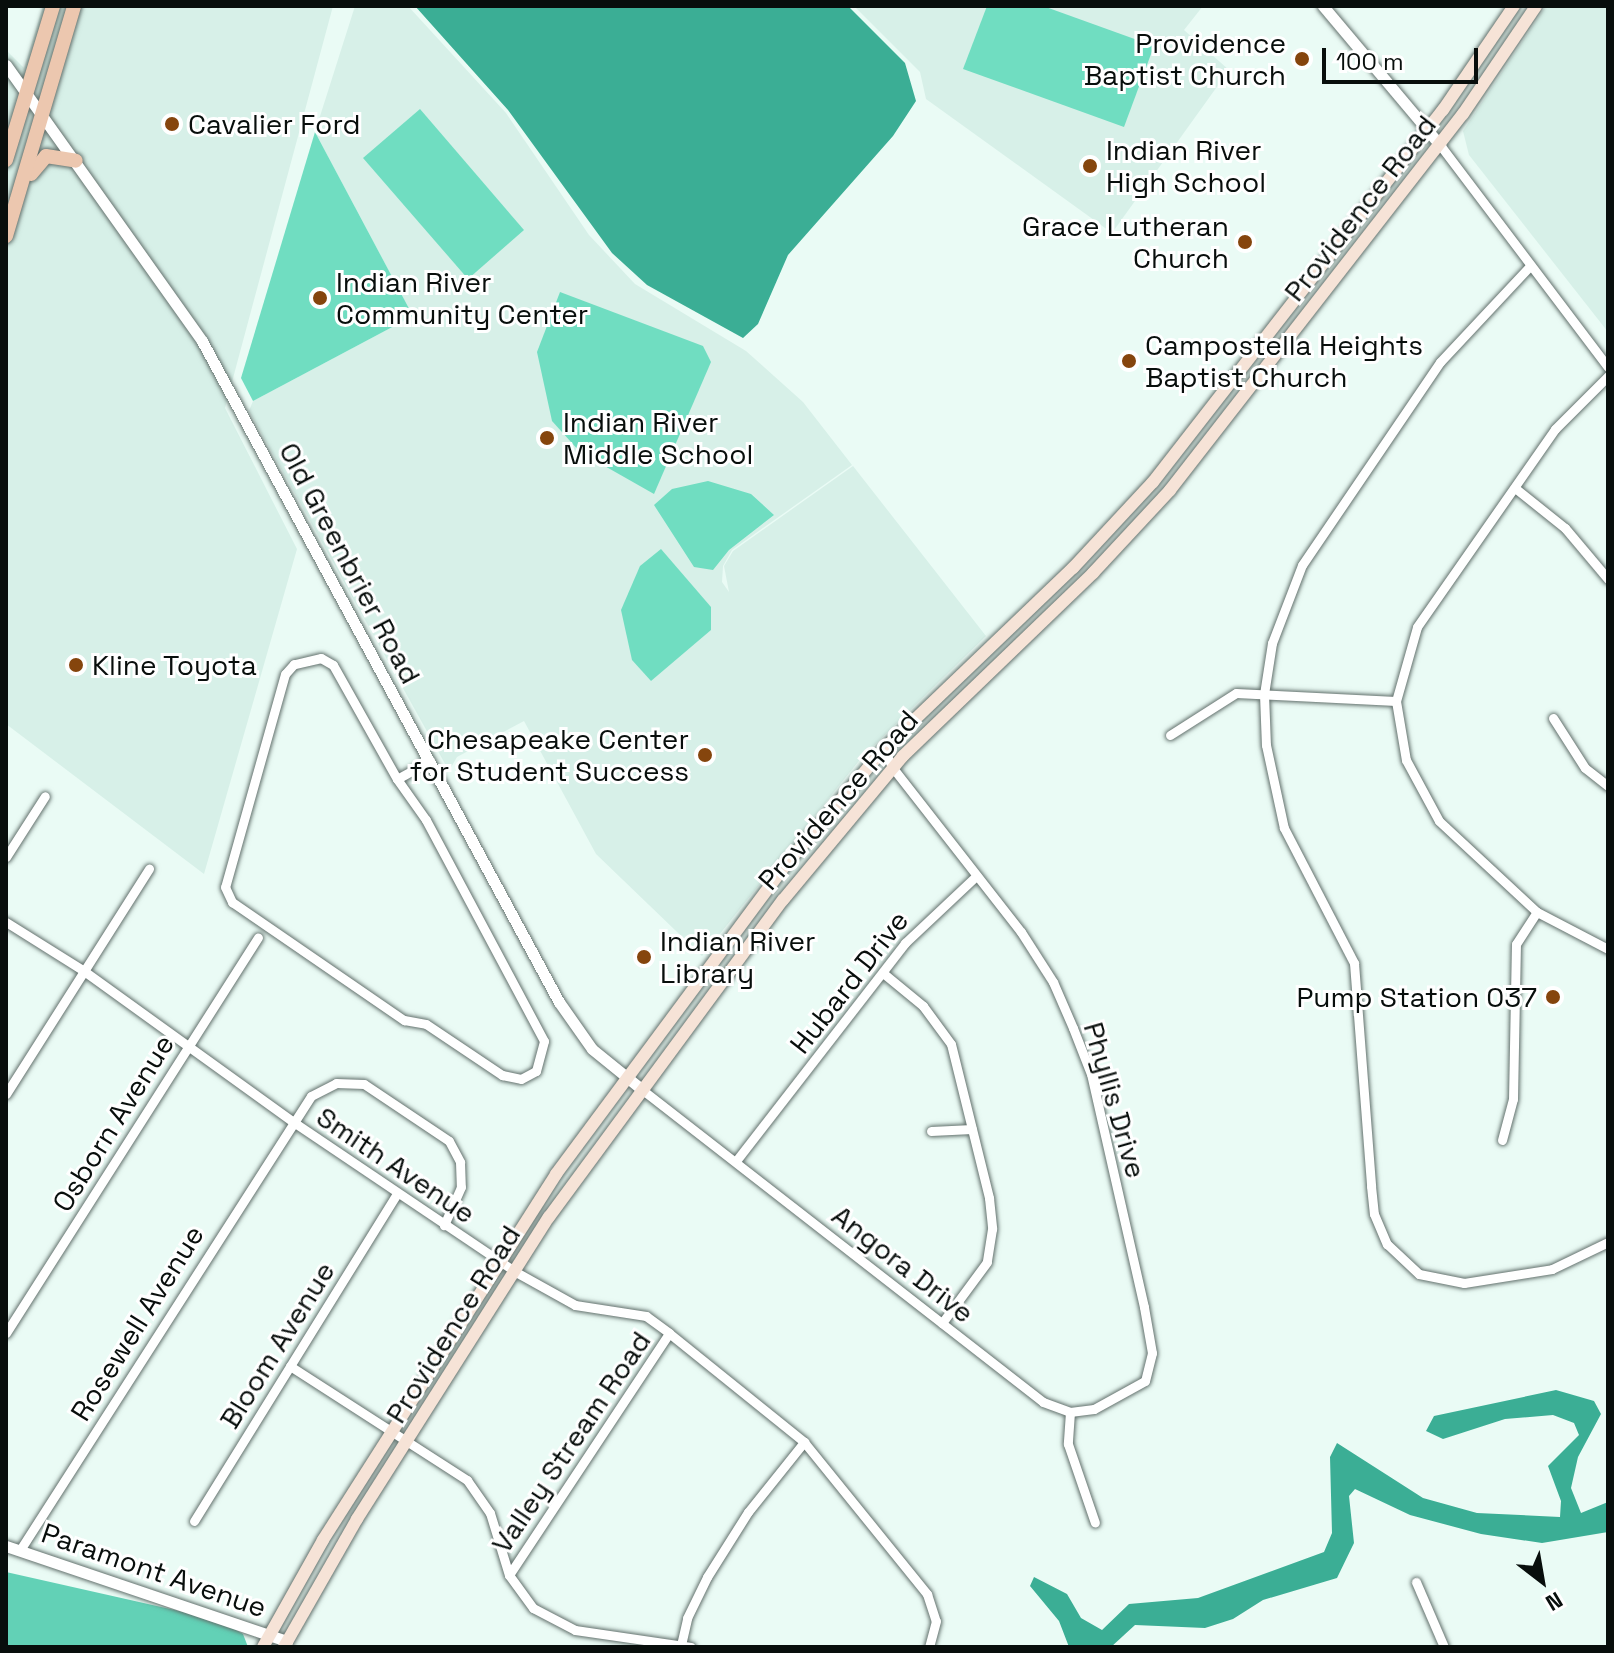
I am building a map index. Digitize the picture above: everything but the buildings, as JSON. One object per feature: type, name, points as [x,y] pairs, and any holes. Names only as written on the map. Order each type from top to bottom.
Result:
[{"type":"main road","points":[[6,160],[53,6]]},
{"type":"main road","points":[[6,236],[74,6]]},
{"type":"main road","name":"Providence Road","points":[[266,1641],[391,1431],[499,1261],[626,1077],[811,832],[884,749],[1140,496],[1428,130],[1514,6]]},
{"type":"main road","name":"Providence Road","points":[[286,1644],[406,1442],[514,1271],[640,1088],[828,841],[892,767],[1145,518],[1440,145],[1536,6]]},
{"type":"main road","points":[[21,186],[46,156],[76,161]]},
{"type":"street","points":[[1323,6],[1440,145],[1529,267],[1608,367]]},
{"type":"street","name":"Old Greenbrier Road","points":[[6,65],[202,341],[559,1002],[592,1049],[640,1088]]},
{"type":"street","points":[[1529,267],[1440,362],[1302,565],[1272,643],[1264,694],[1271,785],[1284,828],[1354,963],[1374,1214],[1387,1244],[1419,1274],[1464,1283],[1552,1269],[1608,1242]]},
{"type":"street","points":[[1608,376],[1555,429],[1417,627],[1396,701],[1406,760],[1419,792],[1460,843],[1537,912],[1608,949]]},
{"type":"street","points":[[1515,488],[1565,528],[1608,579]]},
{"type":"street","points":[[321,658],[333,665],[397,779],[426,820],[544,1041],[536,1071],[521,1079],[502,1075],[426,1024],[404,1020],[232,902],[225,887],[285,674],[294,664],[321,658]]},
{"type":"street","points":[[1170,735],[1210,705],[1236,693],[1396,701]]},
{"type":"street","points":[[1553,718],[1585,768],[1608,786]]},
{"type":"street","name":"Phyllis Drive","points":[[884,749],[892,767],[1053,982],[1091,1074],[1149,1329],[1150,1375],[1139,1388],[1112,1403],[1070,1412]]},
{"type":"street","points":[[397,779],[430,761]]},
{"type":"street","points":[[6,857],[45,796]]},
{"type":"street","points":[[6,1094],[149,869]]},
{"type":"street","name":"Hubard Drive","points":[[736,1161],[923,922],[976,876]]},
{"type":"street","points":[[1502,1140],[1513,1099],[1516,944],[1537,912]]},
{"type":"street","name":"Smith Avenue","points":[[6,922],[84,971],[292,1121],[514,1271],[575,1305],[646,1316],[669,1333],[804,1442],[920,1583],[933,1605],[931,1644]]},
{"type":"street","name":"Osborn Avenue","points":[[6,1333],[258,937]]},
{"type":"street","points":[[883,973],[923,1006],[945,1033],[960,1068],[989,1198],[990,1247],[980,1277],[942,1323]]},
{"type":"street","name":"Rosewell Avenue","points":[[20,1550],[292,1121],[322,1088],[350,1082],[377,1090],[440,1133],[456,1150],[461,1187],[444,1225]]},
{"type":"street","name":"Angora Drive","points":[[640,1088],[1031,1394],[1070,1412]]},
{"type":"street","points":[[931,1131],[972,1129]]},
{"type":"street","name":"Bloom Avenue","points":[[194,1521],[397,1193]]},
{"type":"street","name":"Valley Stream Road","points":[[509,1575],[669,1333]]},
{"type":"street","points":[[290,1366],[467,1480],[482,1497],[509,1575],[520,1596],[553,1622],[575,1630],[686,1646],[687,1618],[707,1577],[748,1512],[804,1442]]},
{"type":"street","points":[[1070,1412],[1068,1444],[1095,1523]]},
{"type":"street","name":"Paramont Avenue","points":[[6,1546],[266,1641],[286,1644]]},
{"type":"street","points":[[1416,1582],[1444,1647]]},
{"type":"shaded area","points":[[43,6],[333,6],[225,408],[297,549],[204,874],[6,724],[6,50],[24,68]]},
{"type":"shaded area","name":"Indian River Middle School","points":[[355,6],[408,6],[506,113],[589,235],[635,284],[746,351],[803,402],[852,465],[732,550],[723,566],[722,582],[729,592],[724,566],[733,551],[853,466],[986,636],[862,757],[702,956],[596,854],[524,721],[457,757],[449,771],[249,411],[253,401],[413,316],[315,132]]},
{"type":"shaded area","points":[[415,6],[848,6],[905,63],[916,101],[893,136],[788,255],[758,324],[743,338],[647,285],[612,253],[508,110]]},
{"type":"shaded area","name":"Indian River High School","points":[[854,6],[1203,6],[1184,30],[1229,70],[1112,233],[926,99],[920,72]]},
{"type":"shaded area","points":[[987,6],[1043,6],[1154,46],[1124,127],[963,69]]},
{"type":"shaded area","points":[[1546,6],[1608,6],[1608,332],[1469,155],[1463,131]]},
{"type":"shaded area","points":[[420,109],[524,230],[468,279],[363,158]]},
{"type":"shaded area","points":[[315,132],[413,316],[253,401],[241,378]]},
{"type":"shaded area","points":[[560,292],[703,346],[711,362],[654,494],[580,452],[552,421],[537,352]]},
{"type":"shaded area","points":[[708,481],[751,494],[774,515],[729,550],[713,570],[694,567],[654,505],[672,489]]},
{"type":"shaded area","points":[[661,549],[711,607],[711,630],[651,681],[632,660],[621,610],[640,566]]},
{"type":"shaded area","points":[[1556,1390],[1594,1401],[1601,1414],[1578,1457],[1571,1488],[1581,1513],[1608,1502],[1608,1532],[1542,1543],[1481,1534],[1410,1515],[1355,1489],[1349,1496],[1354,1543],[1337,1578],[1263,1600],[1233,1619],[1205,1628],[1135,1625],[1111,1647],[1069,1647],[1059,1621],[1030,1586],[1034,1577],[1067,1594],[1081,1618],[1102,1630],[1129,1604],[1198,1598],[1324,1552],[1332,1533],[1330,1457],[1337,1443],[1423,1498],[1477,1513],[1560,1517],[1561,1501],[1548,1466],[1579,1435],[1574,1423],[1553,1415],[1505,1419],[1443,1439],[1426,1431],[1434,1416]]},
{"type":"shaded area","points":[[6,1572],[219,1620],[243,1634],[248,1647],[6,1647]]},
{"type":"place","name":"Providence Baptist Church","points":[[1302,59]]},
{"type":"place","name":"Cavalier Ford","points":[[172,124]]},
{"type":"place","name":"Indian River High School","points":[[1090,166]]},
{"type":"place","name":"Grace Lutheran Church","points":[[1245,242]]},
{"type":"place","name":"Indian River Community Center","points":[[320,298]]},
{"type":"place","name":"Campostella Heights Baptist Church","points":[[1129,361]]},
{"type":"place","name":"Indian River Middle School","points":[[547,438]]},
{"type":"place","name":"Kline Toyota","points":[[76,665]]},
{"type":"place","name":"Chesapeake Center for Student Success","points":[[705,755]]},
{"type":"place","name":"Indian River Library","points":[[644,957]]},
{"type":"place","name":"Pump Station 037","points":[[1553,997]]}]
